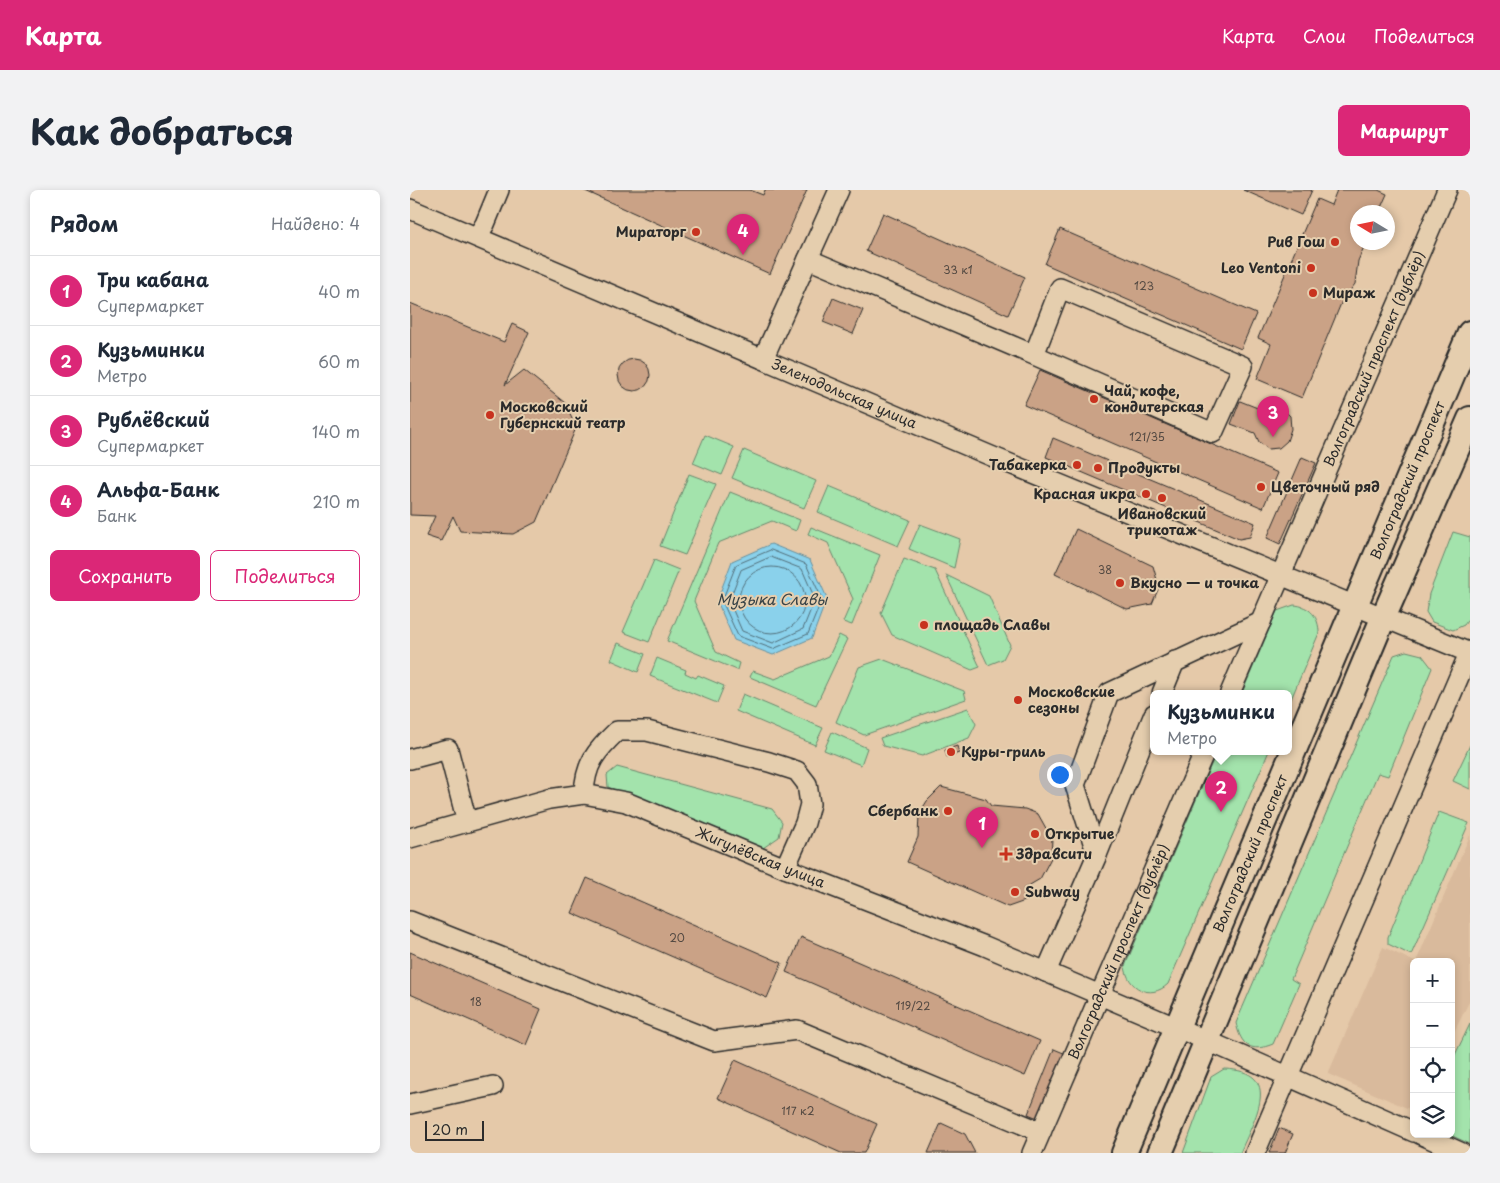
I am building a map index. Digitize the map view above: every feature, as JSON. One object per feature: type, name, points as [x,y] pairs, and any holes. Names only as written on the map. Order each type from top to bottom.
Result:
[{"type":"main road","name":"Волгоградский проспект","points":[[1292,752],[1470,333]]},
{"type":"main road","points":[[1160,1153],[1384,616],[1470,418]]},
{"type":"main road","name":"Волгоградский проспект","points":[[1124,1153],[1291,755]]},
{"type":"street","points":[[477,237],[485,224],[499,190]]},
{"type":"street","points":[[763,359],[839,190]]},
{"type":"street","name":"Волгоградский проспект (дублёр)","points":[[1231,690],[1447,190]]},
{"type":"street","name":"Зеленодольская улица","points":[[410,209],[992,456],[1470,652]]},
{"type":"street","points":[[808,259],[1213,433],[1243,366],[1060,288],[1034,355]]},
{"type":"street","points":[[1097,855],[1075,785],[1109,693],[1261,622]]},
{"type":"street","points":[[1255,1153],[1470,652]]},
{"type":"street","points":[[1163,690],[1175,661]]},
{"type":"street","points":[[1046,972],[1097,855],[1150,724]]},
{"type":"street","points":[[584,794],[585,775],[600,746],[617,731],[647,731],[797,771],[807,784],[810,804],[805,823],[785,868]]},
{"type":"street","points":[[410,759],[448,749],[467,822]]},
{"type":"street","name":"Волгоградский проспект (дублёр)","points":[[1032,1153],[1203,755]]},
{"type":"street","name":"Жигулёвская улица","points":[[410,838],[549,799],[584,794],[626,802],[785,868],[1046,972],[1410,1130]]},
{"type":"street","points":[[410,921],[714,1041],[797,1030],[1041,1132]]},
{"type":"street","points":[[410,1104],[493,1086]]},
{"type":"street","points":[[1429,1138],[1462,1153]]},
{"type":"shaded area","points":[[1470,835],[1470,1000],[1455,1030],[1455,958],[1418,958]]},
{"type":"shaded area","points":[[1383,947],[1410,960],[1410,1109],[1328,1074]]},
{"type":"green space","points":[[705,435],[734,447],[722,475],[693,463]]},
{"type":"green space","points":[[744,450],[816,481],[804,508],[732,478]]},
{"type":"green space","points":[[689,474],[716,484],[685,555],[660,546]]},
{"type":"green space","points":[[829,486],[910,520],[898,546],[818,512]]},
{"type":"green space","points":[[730,492],[800,520],[796,531],[772,521],[718,543],[694,601],[716,652],[739,663],[737,670],[667,641]]},
{"type":"green space","points":[[920,524],[960,539],[954,568],[909,549]]},
{"type":"green space","points":[[811,527],[880,555],[852,625],[843,622],[853,599],[828,543],[808,534]]},
{"type":"green space","points":[[1453,532],[1470,537],[1470,617],[1464,625],[1453,630],[1432,622],[1426,612],[1429,594]]},
{"type":"green space","points":[[904,559],[935,570],[980,667],[972,670],[892,635],[881,613]]},
{"type":"green space","points":[[654,560],[679,570],[649,642],[623,632]]},
{"type":"green space","points":[[946,575],[989,596],[1010,645],[1003,659],[988,665]]},
{"type":"green space","points":[[1294,605],[1300,606],[1312,613],[1319,627],[1319,633],[1292,697],[1292,690],[1243,690],[1277,611]]},
{"type":"green space","points":[[839,635],[847,639],[816,705],[750,677],[753,671],[775,679],[829,656]]},
{"type":"green space","points":[[618,643],[645,654],[638,672],[611,660]]},
{"type":"green space","points":[[1406,651],[1422,655],[1432,668],[1388,776],[1378,773],[1291,979],[1299,984],[1273,1044],[1259,1048],[1253,1047],[1244,1042],[1236,1023],[1394,655]]},
{"type":"green space","points":[[657,658],[686,670],[685,673],[696,678],[698,675],[724,686],[717,703],[650,676]]},
{"type":"green space","points":[[882,659],[964,691],[966,699],[864,735],[836,722],[859,667]]},
{"type":"green space","points":[[743,694],[823,728],[815,745],[736,711]]},
{"type":"green space","points":[[968,708],[976,724],[969,738],[922,756],[883,746],[880,738]]},
{"type":"green space","points":[[832,732],[867,748],[861,765],[824,750]]},
{"type":"green space","points":[[1470,745],[1470,789],[1453,781]]},
{"type":"green space","points":[[1215,755],[1267,755],[1168,984],[1154,991],[1147,992],[1141,990],[1130,980],[1125,966]]},
{"type":"green space","points":[[617,767],[772,809],[782,822],[779,837],[763,848],[608,787],[607,775]]},
{"type":"green space","points":[[1439,812],[1469,823],[1411,955],[1388,944],[1388,937]]},
{"type":"green space","points":[[1470,1024],[1470,1144],[1455,1137],[1455,1055]]},
{"type":"green space","points":[[1224,1069],[1243,1072],[1254,1078],[1260,1087],[1257,1112],[1240,1153],[1183,1153],[1211,1077]]},
{"type":"water","name":"Музыка Славы","points":[[771,544],[810,560],[827,598],[812,638],[773,655],[734,640],[717,601],[732,561]]},
{"type":"building","points":[[583,190],[750,190],[763,195],[765,190],[807,190],[770,274]]},
{"type":"building","points":[[1243,190],[1312,190],[1301,215]]},
{"type":"building","name":"Мираж","points":[[1337,190],[1378,190],[1387,194],[1382,205],[1350,205],[1350,250],[1363,250],[1358,261],[1355,284],[1342,301],[1302,398],[1257,379],[1271,344],[1258,338],[1317,199],[1331,205]]},
{"type":"building","points":[[883,213],[1025,277],[1008,315],[866,251]]},
{"type":"building","points":[[1060,229],[1256,314],[1241,349],[1045,264]]},
{"type":"building","points":[[833,298],[863,310],[853,334],[823,322]]},
{"type":"building","name":"Московский Губернский театр","points":[[410,303],[504,342],[512,324],[529,332],[505,385],[524,370],[565,403],[576,428],[536,522],[513,534],[460,531],[453,516],[441,541],[426,536],[435,516],[410,515]]},
{"type":"building","points":[[634,359],[640,360],[645,364],[649,369],[649,381],[645,386],[640,390],[634,391],[628,390],[623,386],[619,381],[618,375],[619,369],[623,364],[628,360]]},
{"type":"building","points":[[1040,370],[1278,473],[1263,508],[1024,405]]},
{"type":"building","points":[[1240,401],[1265,411],[1273,407],[1283,409],[1290,416],[1291,429],[1287,441],[1279,448],[1268,449],[1259,442],[1255,433],[1231,424]]},
{"type":"building","points":[[1053,438],[1255,523],[1250,537],[1239,539],[1046,457]]},
{"type":"building","points":[[1302,457],[1316,463],[1280,544],[1267,538]]},
{"type":"building","points":[[1076,529],[1153,566],[1159,587],[1152,604],[1127,609],[1055,574]]},
{"type":"building","points":[[957,746],[959,753],[947,757],[945,750]]},
{"type":"building","points":[[941,787],[986,799],[991,806],[1025,809],[1038,814],[1052,839],[1051,858],[1040,879],[1023,889],[1028,900],[1008,907],[907,862],[918,837],[919,814],[927,801]]},
{"type":"building","points":[[587,878],[782,963],[767,998],[572,913]]},
{"type":"building","points":[[801,937],[1040,1041],[1025,1076],[786,972]]},
{"type":"building","points":[[410,952],[541,1009],[526,1045],[410,994]]},
{"type":"building","points":[[1054,1049],[1066,1054],[1040,1119],[1028,1114]]},
{"type":"building","points":[[735,1060],[877,1124],[864,1153],[841,1153],[718,1098]]},
{"type":"building","points":[[941,1123],[965,1134],[975,1153],[928,1153]]},
{"type":"building","points":[[1279,1128],[1293,1134],[1285,1153],[1269,1153]]},
{"type":"place","name":"Мираторг","points":[[696,232]]},
{"type":"place","name":"Рив Гош","points":[[1335,242]]},
{"type":"place","name":"Альфа-Банк","points":[[743,255]]},
{"type":"place","name":"Leo Ventoni","points":[[1311,268]]},
{"type":"place","name":"Мираж","points":[[1313,293]]},
{"type":"place","name":"Чай, кофе, кондитерская","points":[[1094,399]]},
{"type":"place","name":"Московский Губернский театр","points":[[490,415]]},
{"type":"place","name":"Рублёвский","points":[[1273,437]]},
{"type":"place","name":"Табакерка","points":[[1077,465]]},
{"type":"place","name":"Продукты","points":[[1098,468]]},
{"type":"place","name":"Цветочный ряд","points":[[1261,487]]},
{"type":"place","name":"Красная икра","points":[[1146,494]]},
{"type":"place","name":"Ивановский трикотаж","points":[[1162,498]]},
{"type":"place","name":"Вкусно — и точка","points":[[1120,583]]},
{"type":"place","name":"площадь Славы","points":[[924,625]]},
{"type":"place","name":"Московские сезоны","points":[[1018,700]]},
{"type":"place","name":"Куры-гриль","points":[[951,752]]},
{"type":"place","name":"Сбербанк","points":[[948,811]]},
{"type":"place","name":"Кузьминки","points":[[1221,812]]},
{"type":"place","name":"Открытие","points":[[1035,834]]},
{"type":"place","name":"Три кабана","points":[[982,848]]},
{"type":"place","name":"Здравсити","points":[[1006,854]]},
{"type":"place","name":"Subway","points":[[1015,892]]}]
